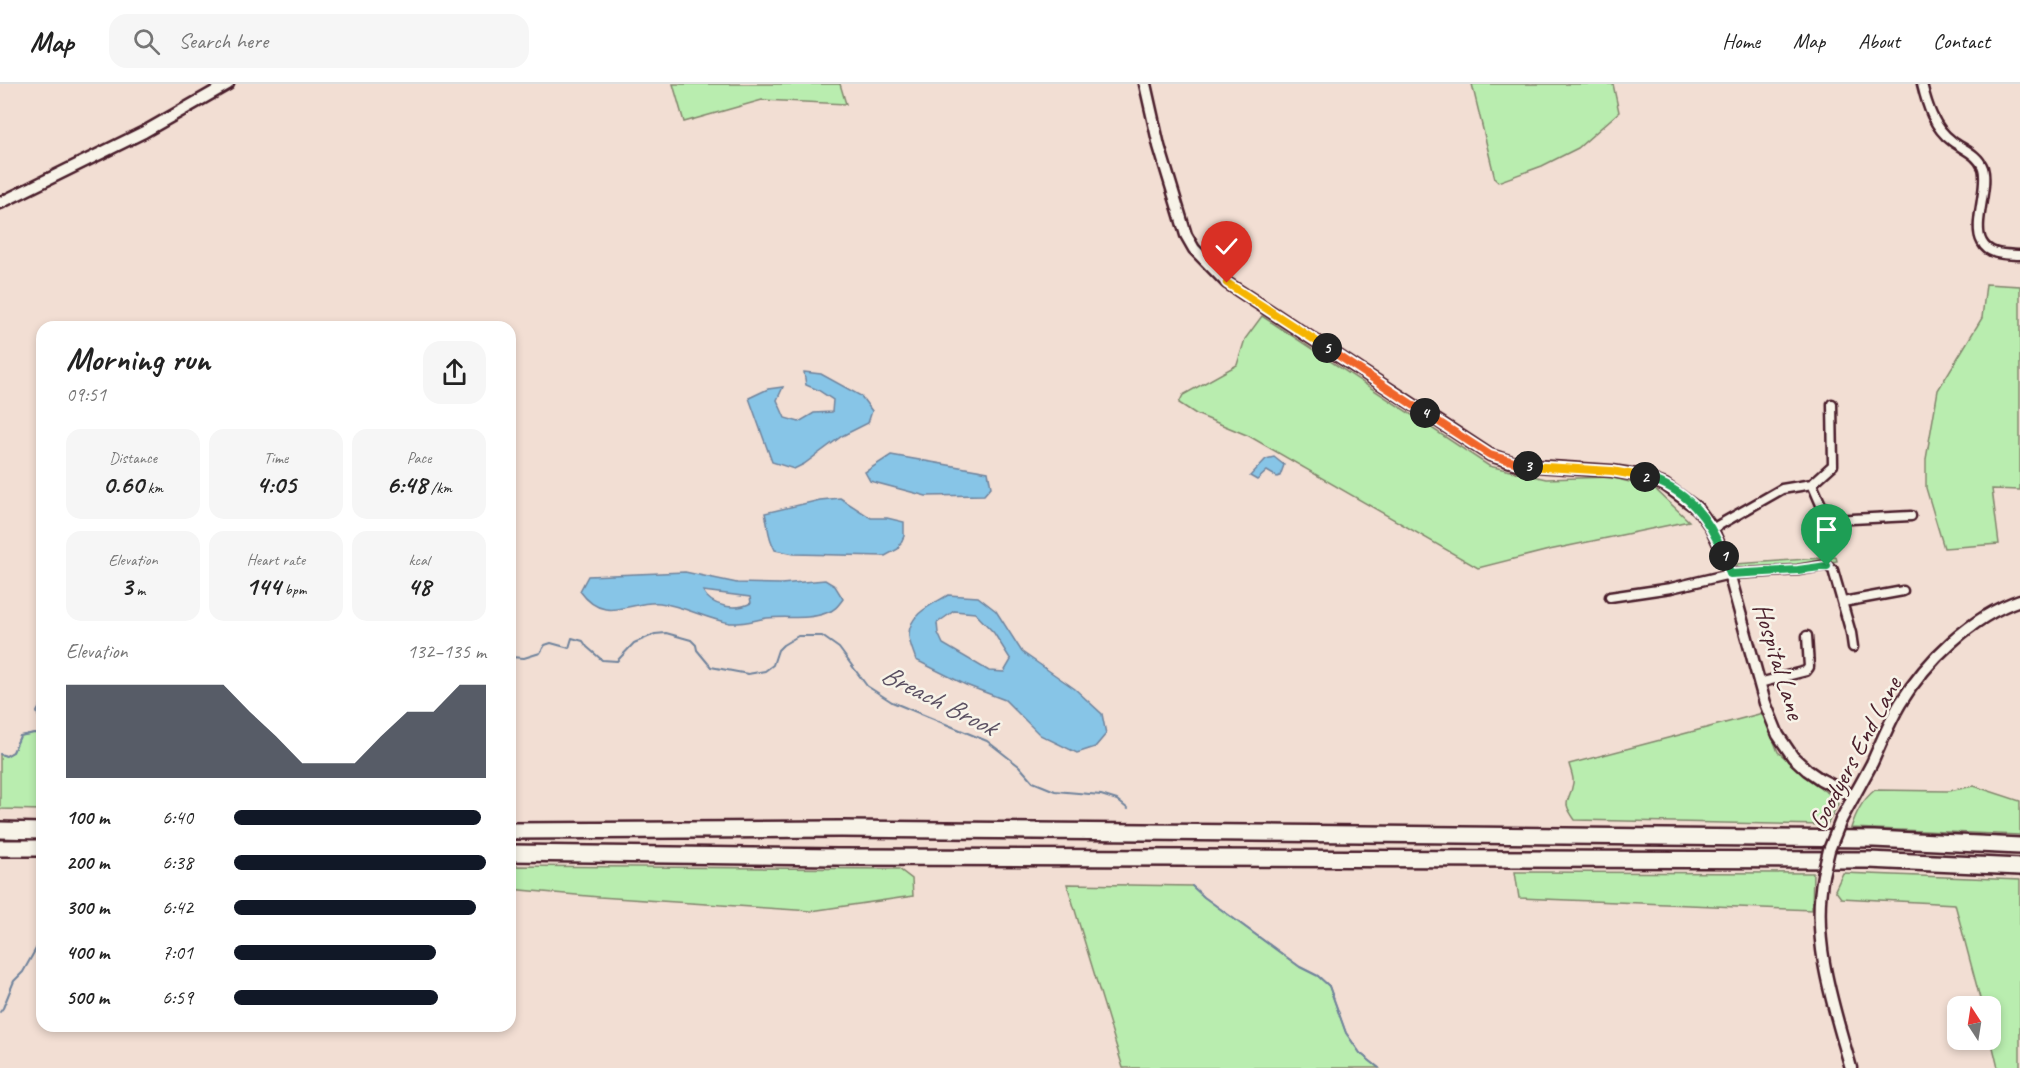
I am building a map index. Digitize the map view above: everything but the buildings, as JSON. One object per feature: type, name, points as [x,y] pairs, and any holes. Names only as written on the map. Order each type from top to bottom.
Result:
[{"type":"highway","points":[[0,830],[36,831]]},
{"type":"highway","points":[[516,831],[841,830],[1874,839],[2020,846]]},
{"type":"highway","points":[[0,848],[36,848]]},
{"type":"highway","points":[[516,853],[837,857],[1857,860],[2020,867]]},
{"type":"street","points":[[0,203],[144,132],[228,84]]},
{"type":"street","name":"Hospital Lane","points":[[1145,84],[1159,146],[1186,235],[1194,249],[1227,283],[1490,455],[1521,465],[1612,471],[1652,479],[1690,502],[1706,518],[1724,555],[1770,719],[1785,746],[1807,770],[1853,796]]},
{"type":"street","points":[[1922,84],[1934,120],[1942,131],[1976,158],[1982,166],[1984,176],[1980,230],[1982,242],[1993,252],[2020,255]]},
{"type":"street","points":[[1712,529],[1782,489],[1812,484],[1833,465],[1832,404]]},
{"type":"street","points":[[1812,484],[1826,516],[1832,520],[1911,516]]},
{"type":"street","points":[[1610,597],[1671,588],[1730,574],[1827,566],[1833,570],[1853,647]]},
{"type":"street","points":[[1843,602],[1903,591]]},
{"type":"street","name":"Goodyers End Lane","points":[[1851,1068],[1821,951],[1820,904],[1823,875],[1829,850],[1841,820],[1873,761],[1892,718],[1915,682],[1963,632],[1994,610],[2020,600]]},
{"type":"street","points":[[1759,682],[1806,671],[1809,667],[1807,636]]},
{"type":"green space","points":[[673,84],[840,84],[846,104],[762,100],[684,122]]},
{"type":"green space","points":[[1472,84],[1613,84],[1619,112],[1578,148],[1542,166],[1498,182],[1495,179]]},
{"type":"green space","points":[[1986,284],[2020,286],[2020,490],[1992,489],[1999,544],[1944,548],[1926,488],[1926,459],[1938,390],[1982,318]]},
{"type":"green space","points":[[1262,316],[1489,466],[1546,479],[1611,477],[1655,489],[1689,521],[1549,550],[1478,568],[1249,436],[1196,414],[1179,403],[1183,395],[1237,365],[1245,339]]},
{"type":"green space","points":[[1836,557],[1837,561],[1808,566],[1740,570],[1736,564]]},
{"type":"green space","points":[[1763,713],[1778,752],[1823,790],[1835,797],[1838,804],[1827,825],[1575,820],[1568,808],[1567,801],[1573,781],[1569,764]]},
{"type":"green space","points":[[36,733],[36,810],[0,809],[0,754],[6,756],[13,752],[20,736]]},
{"type":"green space","points":[[1974,786],[2020,801],[2020,835],[1851,828],[1860,807],[1875,790],[1949,791]]},
{"type":"green space","points":[[516,866],[899,869],[912,879],[913,896],[811,911],[516,890]]},
{"type":"green space","points":[[1515,872],[1813,873],[1812,910],[1519,898]]},
{"type":"green space","points":[[1843,873],[2020,880],[2020,1068],[1998,1068],[1994,1050],[2001,1050],[2001,996],[1979,996],[1955,904],[1841,898],[1835,890]]},
{"type":"green space","points":[[1067,884],[1192,886],[1204,897],[1329,986],[1346,1033],[1360,1053],[1379,1068],[1123,1068]]},
{"type":"water","points":[[804,372],[821,374],[861,396],[872,411],[868,423],[842,436],[794,469],[772,462],[749,398],[768,389],[783,387],[777,400],[785,418],[799,422],[814,413],[832,412],[833,400],[806,385]]},
{"type":"water","points":[[891,455],[988,472],[991,487],[984,495],[926,496],[870,481],[865,472]]},
{"type":"water","points":[[1274,457],[1284,465],[1280,476],[1277,477],[1267,471],[1257,480],[1250,476],[1266,459]]},
{"type":"water","points":[[840,498],[871,518],[887,518],[904,522],[904,536],[898,549],[885,556],[794,554],[775,550],[769,536],[765,513],[820,500]]},
{"type":"water","points":[[685,572],[737,583],[781,584],[825,580],[835,586],[843,599],[834,610],[819,615],[730,623],[660,603],[618,609],[599,607],[589,601],[580,591],[588,576]],"holes":[[[703,591],[750,597],[751,603],[731,607],[712,601]]]},
{"type":"water","points":[[948,595],[978,597],[996,611],[1022,652],[1075,689],[1102,714],[1106,734],[1095,747],[1077,753],[1040,735],[1005,700],[966,685],[916,660],[909,639],[910,628],[922,611]],"holes":[[[954,611],[975,613],[994,633],[1011,660],[1004,672],[989,671],[943,644],[937,623]]]},
{"type":"waterway","name":"Breach Brook","points":[[516,657],[524,658],[540,653],[545,645],[551,643],[569,648],[572,638],[583,641],[602,660],[617,661],[634,643],[655,634],[666,633],[691,640],[711,667],[748,674],[765,671],[773,665],[778,650],[798,636],[822,636],[839,648],[867,686],[892,702],[987,741],[1019,766],[1033,782],[1055,791],[1101,795],[1117,800],[1128,809]]},
{"type":"waterway","name":"Breach Brook","points":[[0,754],[6,756],[13,752],[20,736],[36,733]]},
{"type":"waterway","name":"Breach Brook","points":[[1192,886],[1204,897],[1329,986],[1346,1033],[1360,1053],[1379,1068]]},
{"type":"waterway","points":[[0,1012],[14,981],[23,972],[36,949]]},
{"type":"route","points":[[1227,283],[1490,455],[1521,465],[1625,472],[1652,479],[1679,493],[1698,509],[1712,527],[1730,574],[1827,566]]}]
